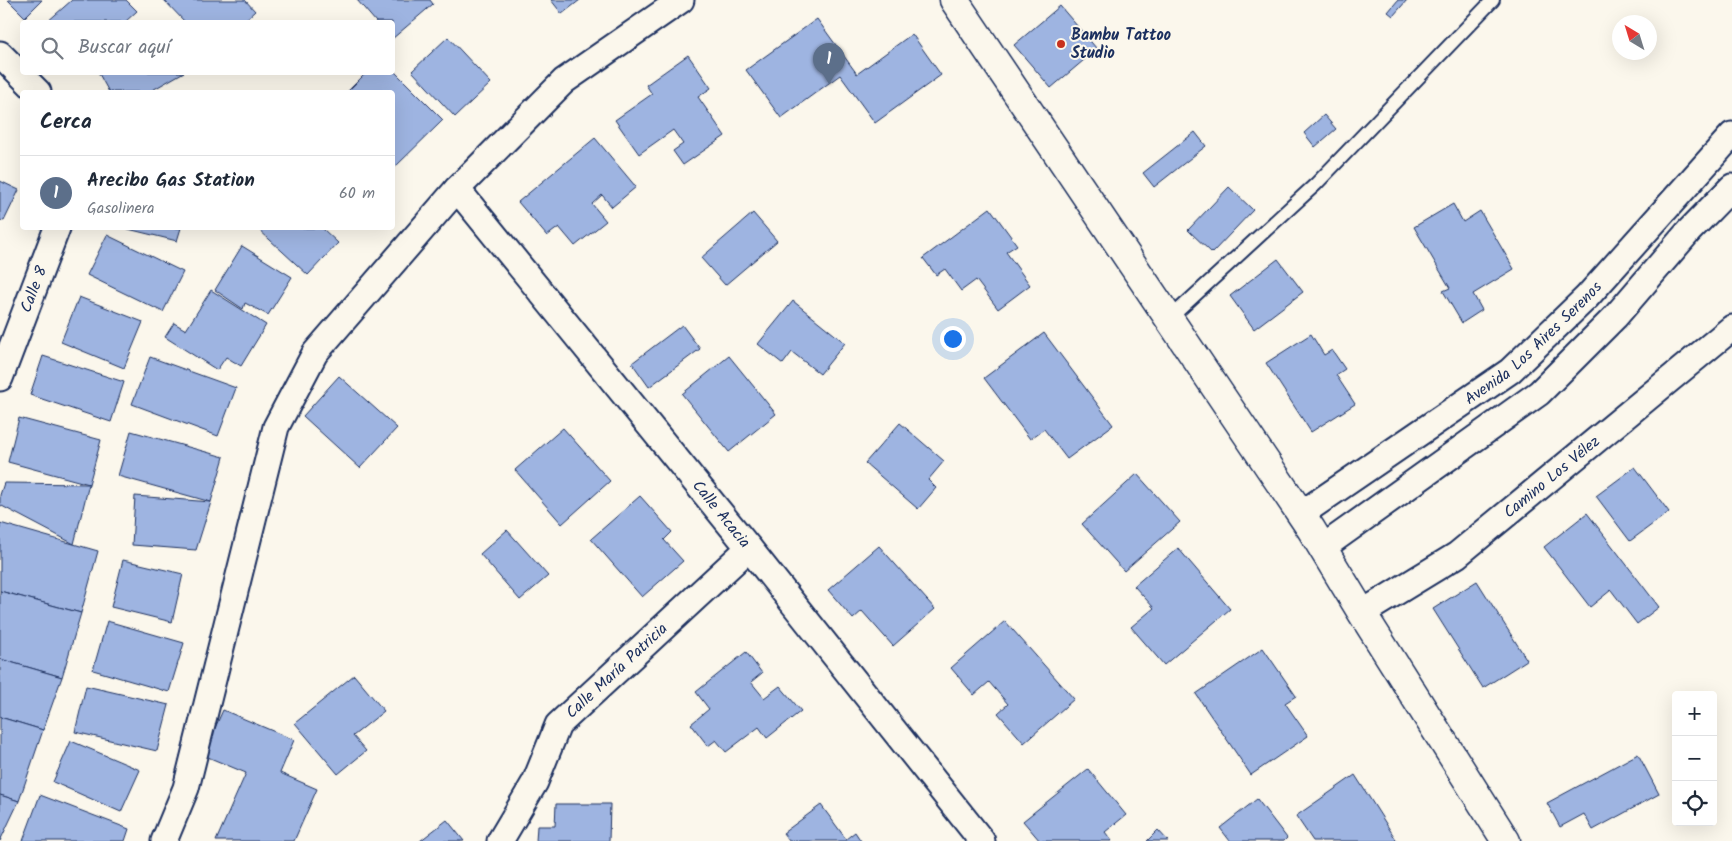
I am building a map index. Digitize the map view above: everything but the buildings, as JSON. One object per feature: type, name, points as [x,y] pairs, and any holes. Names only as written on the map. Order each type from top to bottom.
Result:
[{"type":"street","points":[[164,841],[186,788],[276,427],[315,353],[456,189],[564,81],[681,0]]},
{"type":"street","points":[[954,0],[1301,514],[1506,841]]},
{"type":"street","points":[[0,54],[20,74]]},
{"type":"street","points":[[21,75],[36,90]]},
{"type":"street","name":"Avenida Los Aires Serenos","points":[[1301,514],[1510,371],[1587,297],[1732,135]]},
{"type":"street","points":[[1322,548],[1539,393],[1615,317],[1689,231],[1732,187]]},
{"type":"street","name":"Calle Acacia","points":[[456,189],[749,548],[982,841]]},
{"type":"street","name":"Calle 8","points":[[0,378],[56,230]]},
{"type":"street","name":"Camino Los Vélez","points":[[1362,613],[1456,555],[1732,328]]},
{"type":"street","name":"Calle María Patricia","points":[[500,841],[535,782],[558,725],[749,548]]},
{"type":"lane","points":[[1169,318],[1316,184],[1493,0]]},
{"type":"place","name":"Bambu Tattoo Studio","points":[[1061,44]]},
{"type":"place","name":"Arecibo Gas Station","points":[[829,84]]}]
